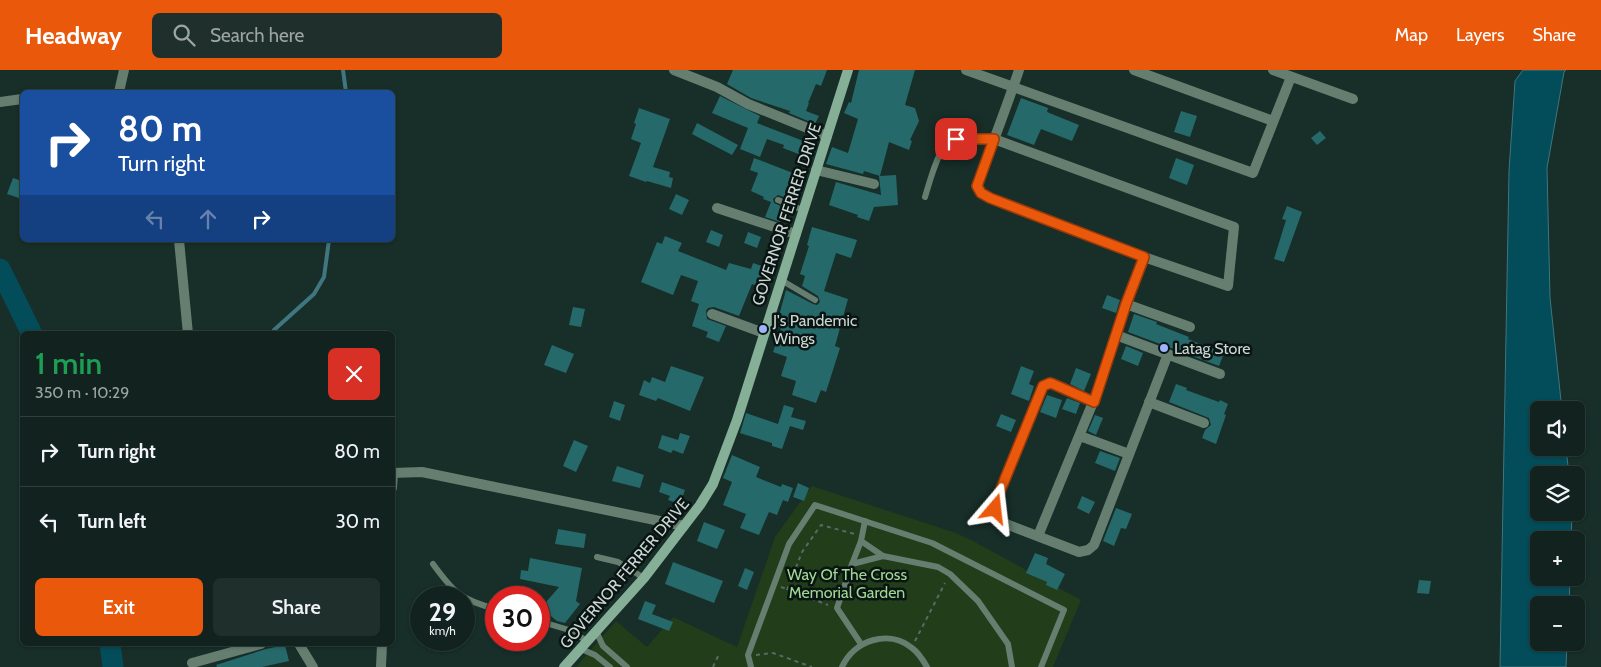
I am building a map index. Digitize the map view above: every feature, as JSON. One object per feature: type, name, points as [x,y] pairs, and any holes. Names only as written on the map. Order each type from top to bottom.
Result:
[{"type":"main road","name":"GOVERNOR FERRER DRIVE","points":[[564,667],[644,578],[700,505],[713,484],[737,420],[848,70]]},
{"type":"street","points":[[119,90],[124,70]]},
{"type":"street","points":[[674,70],[718,87],[748,104],[827,136]]},
{"type":"street","points":[[966,70],[1253,173],[1291,77]]},
{"type":"street","points":[[994,139],[1234,227],[1228,286],[1144,257],[981,193],[977,186],[994,139],[1014,86],[1019,70]]},
{"type":"street","points":[[1134,70],[1273,121]]},
{"type":"street","points":[[1273,70],[1353,99]]},
{"type":"street","points":[[0,102],[20,99]]},
{"type":"street","points":[[816,170],[874,184]]},
{"type":"street","points":[[717,208],[796,234]]},
{"type":"street","points":[[179,242],[188,331]]},
{"type":"street","points":[[1038,536],[1094,402],[1126,304],[1144,257]]},
{"type":"street","points":[[1126,304],[1190,327]]},
{"type":"street","points":[[712,314],[764,332]]},
{"type":"street","points":[[1116,334],[1220,374]]},
{"type":"street","points":[[1094,402],[1050,383],[1044,384],[996,501],[995,509],[998,516],[1006,524],[1079,552],[1088,550],[1094,545],[1168,354]]},
{"type":"street","points":[[1149,402],[1204,423]]},
{"type":"street","points":[[1080,436],[1129,454]]},
{"type":"street","points":[[395,473],[422,472],[684,526]]},
{"type":"street","points":[[192,663],[254,646]]},
{"type":"street","points":[[300,646],[313,667]]},
{"type":"street","points":[[381,667],[382,646]]},
{"type":"lane","points":[[925,196],[933,170],[945,144],[950,140],[956,139],[994,139]]},
{"type":"lane","points":[[778,200],[803,210]]},
{"type":"lane","points":[[781,280],[815,300]]},
{"type":"lane","points":[[751,667],[748,655],[789,544],[815,505],[932,543],[1064,610],[1041,667]]},
{"type":"lane","points":[[861,644],[837,608],[865,521]]},
{"type":"lane","points":[[861,538],[883,556]]},
{"type":"lane","points":[[852,564],[883,556],[938,567],[950,574],[978,600],[1008,644],[1012,667]]},
{"type":"lane","points":[[597,557],[618,562],[644,578]]},
{"type":"lane","points":[[433,564],[458,594],[485,606]]},
{"type":"lane","points":[[550,624],[569,630],[610,667]]},
{"type":"lane","points":[[596,631],[603,646],[627,667]]},
{"type":"lane","points":[[842,667],[850,653],[861,644],[886,638],[903,642],[912,647],[927,667]]},
{"type":"path","points":[[788,590],[802,552],[822,525],[861,538]]},
{"type":"path","points":[[912,647],[950,574]]},
{"type":"path","points":[[774,585],[837,608]]},
{"type":"path","points":[[748,655],[773,653],[812,667]]},
{"type":"path","points":[[713,667],[719,654]]},
{"type":"green space","name":"Way Of The Cross Memorial Garden","points":[[812,486],[956,533],[1081,600],[1053,667],[576,667],[616,621],[647,647],[673,617],[737,647],[775,537]]},
{"type":"water","points":[[1523,70],[1566,70],[1564,72],[1547,168],[1550,298],[1561,401],[1530,401],[1530,456],[1567,456],[1568,466],[1530,466],[1530,521],[1572,521],[1571,531],[1530,531],[1530,586],[1570,586],[1569,596],[1530,596],[1530,651],[1567,651],[1566,667],[1500,667],[1509,171],[1515,81]]},
{"type":"building","points":[[733,70],[827,70],[821,86],[816,84],[806,111],[819,116],[815,124],[789,113],[790,111],[751,98],[727,84]]},
{"type":"building","points":[[859,70],[915,70],[905,105],[915,108],[919,121],[910,140],[912,141],[909,150],[889,142],[880,176],[864,171],[863,174],[826,164],[832,147],[848,153],[858,119],[844,113],[849,102],[851,103]]},
{"type":"building","points":[[720,96],[760,116],[757,123],[806,142],[801,155],[783,148],[784,145],[767,139],[760,157],[740,149],[748,128],[712,113]]},
{"type":"building","points":[[1021,98],[1048,108],[1047,112],[1079,125],[1072,141],[1041,129],[1034,145],[1007,135]]},
{"type":"building","points":[[639,108],[670,119],[653,167],[670,172],[669,177],[673,178],[671,188],[629,176],[641,143],[631,139]]},
{"type":"building","points":[[1181,111],[1197,116],[1190,137],[1174,132]]},
{"type":"building","points":[[697,123],[738,145],[732,155],[692,134]]},
{"type":"building","points":[[1320,131],[1326,138],[1317,145],[1311,138]]},
{"type":"building","points":[[754,158],[798,175],[787,198],[778,195],[773,199],[774,203],[785,208],[780,222],[765,217],[771,202],[751,191],[758,173],[750,170]]},
{"type":"building","points":[[1176,158],[1194,165],[1187,185],[1169,178]]},
{"type":"building","points":[[896,175],[898,205],[874,207],[869,221],[829,205],[836,182],[881,195],[879,176]]},
{"type":"building","points":[[13,178],[20,180],[20,198],[7,194]]},
{"type":"building","points":[[676,194],[689,200],[682,215],[669,209]]},
{"type":"building","points":[[1287,206],[1302,212],[1284,262],[1274,259],[1286,220],[1282,219]]},
{"type":"building","points":[[812,227],[857,240],[851,258],[836,253],[824,291],[848,299],[835,346],[840,348],[826,392],[821,390],[816,403],[792,395],[796,381],[781,376],[787,357],[773,352],[781,328],[776,327],[786,290],[813,304],[817,305],[820,302],[818,296],[802,286],[805,276],[800,274],[809,246],[807,245]]},
{"type":"building","points":[[711,230],[723,235],[719,247],[706,242]]},
{"type":"building","points":[[748,232],[761,237],[757,248],[744,243]]},
{"type":"building","points":[[665,236],[682,243],[678,251],[726,270],[729,263],[751,269],[753,263],[768,268],[760,288],[752,284],[739,316],[714,307],[708,308],[706,311],[707,319],[726,326],[719,342],[706,337],[708,332],[692,326],[699,304],[691,301],[698,281],[681,275],[673,295],[641,282],[657,242],[662,244]]},
{"type":"building","points":[[1107,295],[1120,300],[1116,313],[1102,308]]},
{"type":"building","points":[[573,307],[585,309],[581,327],[569,325]]},
{"type":"building","points":[[1134,314],[1157,322],[1156,324],[1189,337],[1188,339],[1224,353],[1219,366],[1128,332]]},
{"type":"building","points":[[552,345],[574,354],[566,373],[544,365]]},
{"type":"building","points":[[1126,346],[1143,353],[1138,366],[1121,359]]},
{"type":"building","points":[[671,366],[704,377],[690,411],[658,398],[656,401],[639,395],[644,380],[650,383],[652,377],[665,382]]},
{"type":"building","points":[[1021,366],[1034,371],[1029,384],[1034,386],[1029,401],[1011,394]]},
{"type":"building","points":[[1076,368],[1091,374],[1084,391],[1070,384]]},
{"type":"building","points":[[1176,384],[1187,388],[1186,390],[1228,404],[1216,444],[1202,438],[1205,430],[1211,425],[1209,418],[1169,402]]},
{"type":"building","points":[[1047,395],[1062,400],[1056,418],[1040,412]]},
{"type":"building","points":[[1067,398],[1080,403],[1076,414],[1062,409]]},
{"type":"building","points":[[614,401],[625,405],[620,421],[609,417]]},
{"type":"building","points":[[784,405],[794,408],[791,417],[806,421],[803,430],[790,426],[782,449],[772,446],[772,443],[740,433],[746,413],[778,424]]},
{"type":"building","points":[[1001,414],[1016,420],[1011,432],[996,426]]},
{"type":"building","points":[[1095,415],[1103,418],[1096,435],[1088,431]]},
{"type":"building","points":[[680,433],[690,436],[683,454],[673,450],[671,453],[658,448],[662,435],[678,440]]},
{"type":"building","points":[[574,440],[588,446],[576,472],[563,466]]},
{"type":"building","points":[[1100,451],[1120,458],[1115,471],[1095,463]]},
{"type":"building","points":[[732,455],[760,467],[756,477],[781,487],[782,484],[793,488],[788,502],[783,500],[777,515],[769,512],[759,535],[740,528],[746,514],[723,505],[732,482],[723,478]]},
{"type":"building","points":[[617,466],[644,475],[640,488],[612,481]]},
{"type":"building","points":[[662,482],[685,490],[680,504],[668,500],[670,496],[659,492]]},
{"type":"building","points":[[798,483],[809,488],[804,501],[793,497]]},
{"type":"building","points":[[1082,496],[1095,502],[1089,514],[1077,508]]},
{"type":"building","points":[[1116,508],[1132,514],[1126,529],[1121,528],[1114,546],[1103,541]]},
{"type":"building","points":[[704,522],[725,530],[717,549],[697,541]]},
{"type":"building","points":[[558,529],[586,534],[584,548],[555,544]]},
{"type":"building","points":[[1035,553],[1048,558],[1046,564],[1065,574],[1057,590],[1046,585],[1047,582],[1026,573]]},
{"type":"building","points":[[530,558],[582,568],[576,601],[580,604],[565,623],[557,621],[550,615],[550,598],[559,587],[520,579],[521,570],[528,571]]},
{"type":"building","points":[[673,562],[723,581],[714,603],[665,584]]},
{"type":"building","points":[[745,568],[754,572],[747,590],[738,586]]},
{"type":"building","points":[[1419,580],[1431,581],[1429,594],[1417,593]]},
{"type":"building","points":[[645,601],[656,605],[652,614],[673,622],[669,631],[638,619]]},
{"type":"building","points":[[285,646],[289,661],[262,667],[217,667],[216,665],[266,649]]},
{"type":"waterway","points":[[343,70],[346,90]]},
{"type":"waterway","points":[[274,331],[314,294],[324,277],[329,242]]},
{"type":"waterway","points":[[0,269],[31,331]]},
{"type":"waterway","points":[[110,646],[113,667]]},
{"type":"place","name":"J's Pandemic Wings","points":[[763,329]]},
{"type":"place","name":"Latag Store","points":[[1164,348]]},
{"type":"route","points":[[956,139],[994,139],[977,186],[981,193],[1144,257],[1126,304],[1094,402],[1053,384],[1044,384],[996,501],[995,509]]}]
